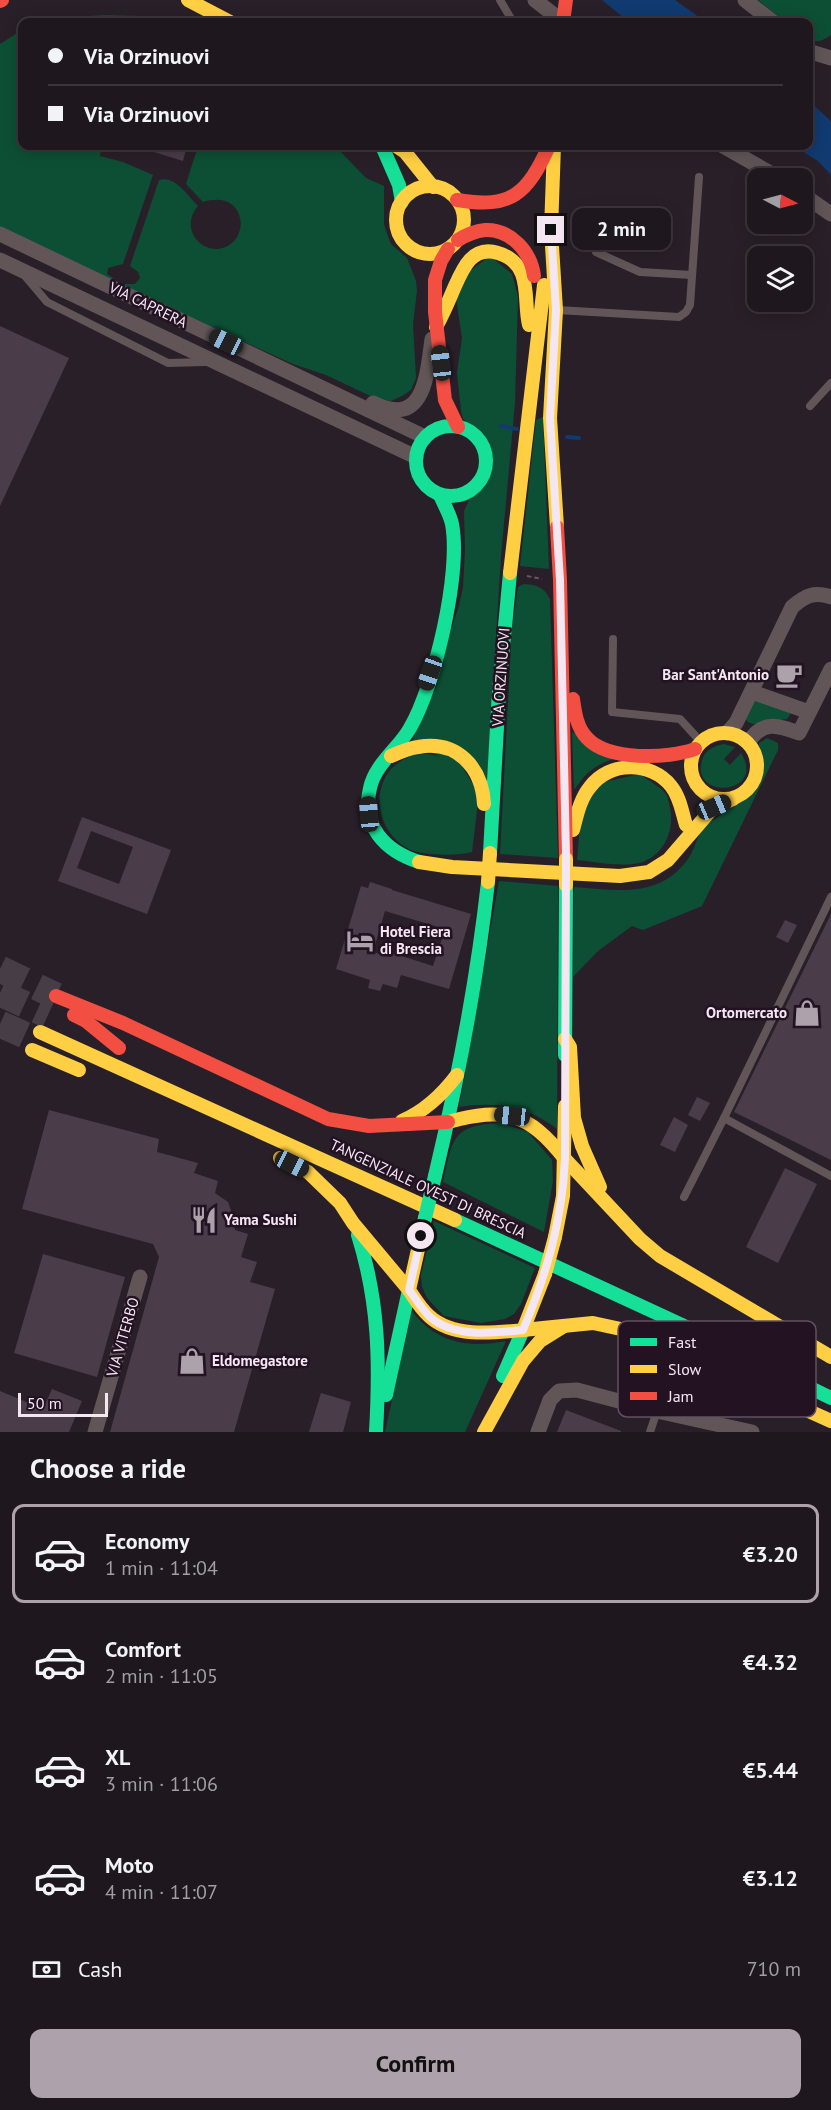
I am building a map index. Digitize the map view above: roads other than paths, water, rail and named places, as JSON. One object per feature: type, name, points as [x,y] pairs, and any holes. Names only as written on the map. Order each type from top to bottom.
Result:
[{"type":"main road","points":[[188,0],[232,16]]},
{"type":"main road","points":[[208,0],[232,16]]},
{"type":"main road","points":[[564,18],[566,0]]},
{"type":"main road","points":[[384,150],[399,185],[402,202]]},
{"type":"main road","points":[[402,150],[433,186]]},
{"type":"main road","points":[[457,200],[490,204],[506,200],[531,182],[547,150]]},
{"type":"main road","name":"VIA ORZINUOVI","points":[[377,1432],[447,1122],[481,949],[488,882],[499,691],[536,343],[551,230],[554,150]]},
{"type":"main road","points":[[435,280],[422,264],[417,252],[402,239],[398,231],[398,211],[402,202],[415,190],[433,186],[442,189],[457,200],[464,220],[462,231],[441,261],[435,280],[436,320],[446,400],[458,427]]},
{"type":"main road","points":[[417,252],[438,254],[476,232],[488,230],[502,233],[513,240],[531,261],[534,272],[532,319],[536,343]]},
{"type":"main road","name":"VIA ORZINUOVI","points":[[479,1432],[545,1274],[549,1240],[563,1196],[566,857],[560,580],[550,418],[556,310],[551,230]]},
{"type":"main road","points":[[436,320],[465,264],[479,253],[497,252],[506,255],[520,271],[526,294],[527,317],[536,343]]},
{"type":"main road","points":[[430,433],[443,427],[458,427],[475,436],[485,454],[484,473],[472,489],[464,494],[440,495],[430,490],[418,475],[416,457],[419,446],[430,433],[446,400]]},
{"type":"main road","points":[[464,494],[452,523],[452,575],[443,627],[430,673],[414,720],[404,739],[391,756],[379,766],[369,789],[369,814],[373,827],[390,850],[400,857],[416,862],[459,867],[623,876],[650,871],[664,864],[714,807],[749,789],[756,776],[756,757],[747,743],[737,736],[727,733],[712,735],[678,756],[614,754],[587,739],[578,728],[574,714],[570,662],[561,636]]},
{"type":"main road","points":[[440,495],[452,523]]},
{"type":"main road","points":[[698,745],[690,762],[691,773],[697,787],[712,798],[733,799]]},
{"type":"main road","points":[[391,756],[411,748],[437,746],[448,748],[468,761],[481,781],[484,794],[482,825],[490,853]]},
{"type":"main road","points":[[566,857],[579,807],[592,784],[599,777],[611,770],[628,767],[665,766],[691,773]]},
{"type":"main road","points":[[641,768],[664,780],[670,786],[677,797],[686,825]]},
{"type":"main road","points":[[683,842],[697,787]]},
{"type":"main road","points":[[58,1020],[125,1050],[55,1000],[123,1023],[328,1119],[369,1126],[390,1126],[447,1122],[483,1113],[512,1116],[527,1121],[550,1139],[565,1159],[618,1216],[660,1256],[769,1321]]},
{"type":"main road","points":[[565,1039],[570,1047],[574,1118],[582,1146],[603,1192],[618,1216]]},
{"type":"main road","name":"TANGENZIALE OVEST DI BRESCIA","points":[[94,1076],[36,1041],[73,1055],[114,1065],[673,1321]]},
{"type":"main road","points":[[390,1126],[418,1114],[435,1102],[457,1075]]},
{"type":"main road","points":[[266,1152],[308,1172],[340,1203],[432,1319],[469,1332],[485,1333],[593,1323],[618,1328]]},
{"type":"main road","name":"TANGENZIALE OVEST DI BRESCIA","points":[[414,1182],[446,1197]]},
{"type":"main road","points":[[353,1222],[367,1260],[379,1329],[377,1432]]},
{"type":"main road","name":"TANGENZIALE OVEST DI BRESCIA","points":[[549,1240],[565,1252]]},
{"type":"main road","points":[[484,1432],[523,1360],[540,1341],[565,1325]]},
{"type":"main road","points":[[816,1348],[831,1357]]},
{"type":"main road","name":"TANGENZIALE OVEST DI BRESCIA","points":[[816,1391],[831,1398]]},
{"type":"main road","points":[[816,1414],[831,1421]]},
{"type":"street","points":[[535,0],[558,18]]},
{"type":"street","points":[[745,0],[768,18]]},
{"type":"street","points":[[813,53],[831,58]]},
{"type":"street","points":[[730,150],[762,168]]},
{"type":"street","points":[[813,202],[831,214]]},
{"type":"street","name":"VIA CAPRERA","points":[[0,234],[308,382],[430,433]]},
{"type":"street","name":"VIA CAPRERA","points":[[0,260],[416,457]]},
{"type":"street","points":[[308,382],[335,384],[386,409],[395,410],[411,405],[424,387],[436,320]]},
{"type":"street","points":[[727,733],[736,723],[752,692],[792,607],[805,597],[816,593],[831,597]]},
{"type":"street","points":[[747,743],[755,731],[766,727],[783,727],[799,733],[831,669]]},
{"type":"street","points":[[752,692],[809,712]]},
{"type":"street","name":"VIA VITERBO","points":[[95,1432],[140,1276]]},
{"type":"street","points":[[538,1432],[550,1400],[559,1392],[577,1390],[618,1401]]},
{"type":"street","points":[[681,1417],[752,1432]]},
{"type":"lane","points":[[500,0],[511,18]]},
{"type":"lane","points":[[556,310],[679,316],[686,312],[690,305],[699,177]]},
{"type":"lane","points":[[596,252],[640,272],[692,274]]},
{"type":"lane","points":[[810,406],[831,383]]},
{"type":"lane","points":[[613,639],[612,712],[680,719],[698,745]]},
{"type":"lane","points":[[684,1197],[831,897]]},
{"type":"lane","points":[[724,1118],[831,1176]]},
{"type":"lane","points":[[650,1432],[655,1417]]},
{"type":"water","points":[[602,0],[675,0],[700,18],[624,18]]},
{"type":"water","points":[[813,105],[831,121],[831,175],[818,161],[800,150],[813,150]]},
{"type":"waterway","points":[[501,426],[517,429]]},
{"type":"waterway","points":[[567,437],[579,438]]},
{"type":"tunnel","points":[[0,969],[56,996]]},
{"type":"tunnel","points":[[0,993],[48,1015]]},
{"type":"tunnel","points":[[0,1024],[36,1040]]},
{"type":"place","name":"Bar Sant'Antonio","points":[[789,675]]},
{"type":"place","name":"Hotel Fiera di Brescia","points":[[360,941]]},
{"type":"place","name":"Ortomercato","points":[[807,1013]]},
{"type":"place","name":"Yama Sushi","points":[[204,1220]]},
{"type":"place","name":"Eldomegastore","points":[[192,1361]]}]
